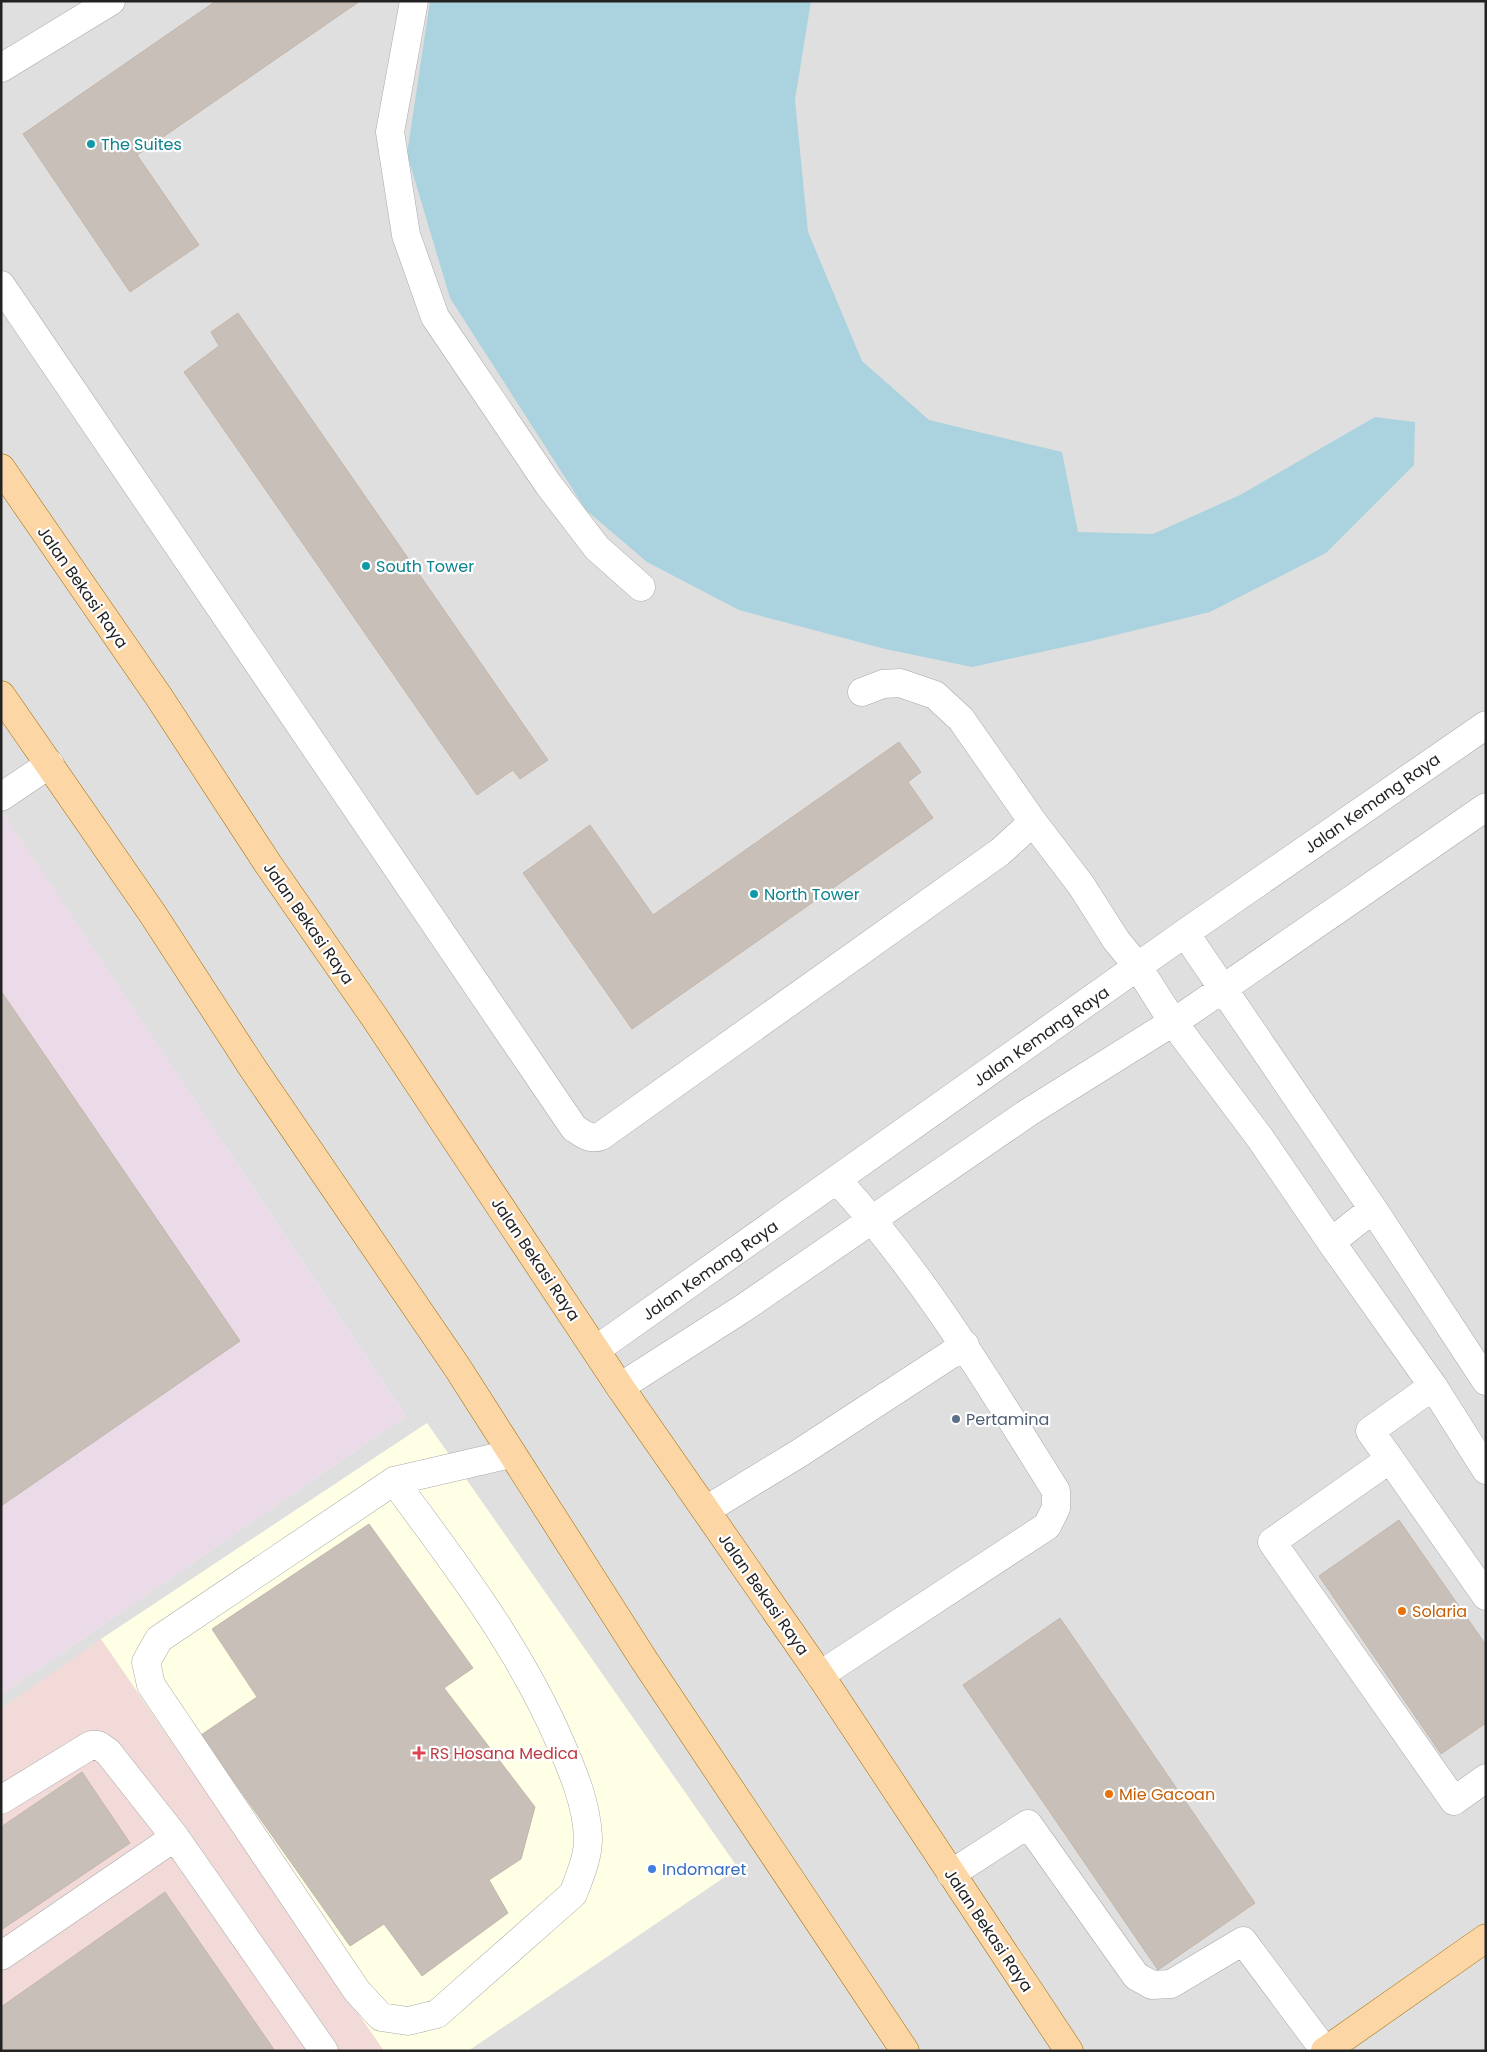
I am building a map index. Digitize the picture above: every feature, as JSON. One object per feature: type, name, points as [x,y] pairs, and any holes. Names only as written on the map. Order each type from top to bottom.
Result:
[{"type":"main road","name":"Jalan Bekasi Raya","points":[[1,468],[159,697],[268,864],[375,1018],[620,1387],[820,1675],[1065,2048]]},
{"type":"main road","points":[[1,695],[152,913],[254,1070],[451,1359],[644,1660],[905,2051]]},
{"type":"main road","points":[[1325,2051],[1348,2042],[1486,1938]]},
{"type":"street","points":[[1,68],[111,1]]},
{"type":"street","points":[[414,1],[390,132],[406,235],[435,317],[548,484],[597,548],[641,588]]},
{"type":"street","points":[[1,285],[574,1128],[586,1136],[595,1138],[602,1136],[1000,852],[1033,822]]},
{"type":"street","points":[[862,692],[883,684],[900,683],[935,695],[961,719],[1033,822],[1081,885],[1116,940],[1138,967],[1173,1022],[1260,1138],[1433,1386],[1486,1470]]},
{"type":"street","name":"Jalan Kemang Raya","points":[[597,1350],[1184,933],[1486,724]]},
{"type":"street","points":[[1,797],[50,764]]},
{"type":"street","points":[[620,1387],[742,1309],[872,1218],[944,1172],[1037,1108],[1224,988],[1486,807]]},
{"type":"street","points":[[1184,933],[1224,988],[1374,1209],[1486,1381]]},
{"type":"street","points":[[820,1675],[1047,1526],[1053,1518],[1056,1508],[1056,1491],[965,1345],[872,1218],[837,1180]]},
{"type":"street","points":[[1331,1242],[1374,1209]]},
{"type":"street","points":[[706,1510],[798,1454],[965,1345]]},
{"type":"street","points":[[1433,1386],[1370,1431],[1486,1596]]},
{"type":"street","points":[[394,1481],[455,1563],[544,1704],[578,1783],[588,1836],[583,1868],[573,1894],[437,2014],[408,2021],[381,2017],[356,1991],[151,1685],[146,1662],[159,1639],[394,1481],[511,1454]]},
{"type":"street","points":[[1390,1459],[1272,1542],[1454,1801],[1486,1778]]},
{"type":"street","points":[[1,1800],[91,1745],[98,1745],[108,1752],[175,1836],[324,2051]]},
{"type":"street","points":[[951,1874],[1028,1824],[1136,1976],[1152,1985],[1171,1984],[1243,1941],[1325,2051]]},
{"type":"street","points":[[1,1956],[175,1836]]},
{"type":"shaded area","points":[[1,1],[1486,1],[1486,2051],[1,2051],[1,1695],[406,1416],[1,811]]},
{"type":"shaded area","points":[[1,811],[406,1416],[1,1695]]},
{"type":"shaded area","name":"RS Hosana Medica","points":[[427,1423],[738,1868],[468,2051],[384,2051],[101,1639]]},
{"type":"shaded area","points":[[101,1639],[384,2051],[1,2051],[1,1709]]},
{"type":"water","points":[[430,1],[811,1],[795,100],[808,232],[862,361],[929,420],[1062,452],[1078,532],[1153,534],[1240,495],[1375,417],[1415,422],[1414,465],[1326,553],[1210,612],[1087,642],[972,667],[885,649],[739,610],[647,562],[586,510],[450,298],[407,154]]},
{"type":"building","name":"The Suites","points":[[216,1],[360,1],[137,155],[199,245],[130,292],[23,134]]},
{"type":"building","name":"South Tower","points":[[238,313],[548,760],[520,779],[513,770],[477,795],[184,372],[219,346],[211,332]]},
{"type":"building","name":"North Tower","points":[[899,742],[921,772],[908,782],[933,818],[632,1029],[523,873],[590,825],[653,915]]},
{"type":"building","points":[[1,991],[240,1341],[1,1506]]},
{"type":"building","name":"Solaria","points":[[1399,1520],[1486,1645],[1486,1723],[1441,1754],[1319,1576]]},
{"type":"building","points":[[369,1524],[473,1668],[444,1688],[535,1807],[521,1859],[489,1880],[508,1913],[422,1976],[384,1924],[350,1946],[201,1735],[257,1697],[212,1629]]},
{"type":"building","name":"Mie Gacoan","points":[[1060,1618],[1255,1903],[1158,1970],[963,1685]]},
{"type":"building","points":[[82,1772],[130,1843],[1,1930],[1,1827]]},
{"type":"building","points":[[165,1892],[275,2051],[3,2051],[1,2007]]},
{"type":"place","name":"The Suites","points":[[91,144]]},
{"type":"place","name":"South Tower","points":[[366,566]]},
{"type":"place","name":"North Tower","points":[[754,894]]},
{"type":"place","name":"Pertamina","points":[[956,1419]]},
{"type":"place","name":"Solaria","points":[[1402,1611]]},
{"type":"place","name":"RS Hosana Medica","points":[[419,1753]]},
{"type":"place","name":"Mie Gacoan","points":[[1109,1794]]},
{"type":"place","name":"Indomaret","points":[[652,1869]]}]
